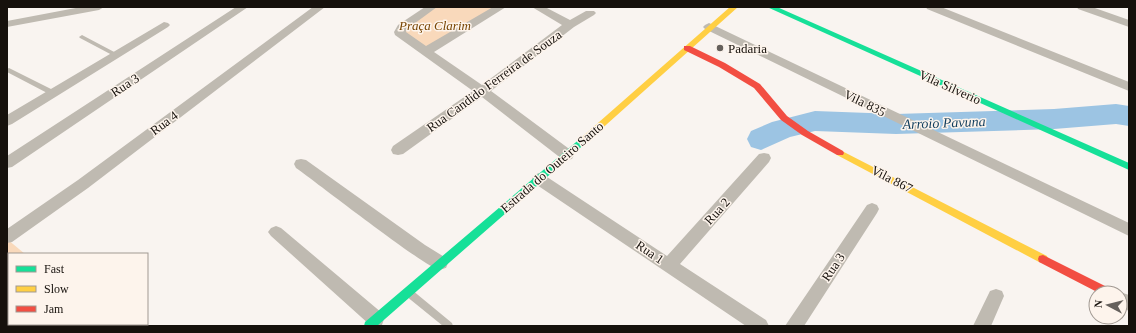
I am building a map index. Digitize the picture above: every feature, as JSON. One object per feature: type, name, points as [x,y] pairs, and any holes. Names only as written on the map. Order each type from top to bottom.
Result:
[{"type":"street","points":[[7,24],[99,7]]},
{"type":"street","name":"Rua 3","points":[[7,163],[243,7]]},
{"type":"street","name":"Rua 4","points":[[7,237],[83,184],[320,7]]},
{"type":"street","points":[[432,7],[400,29],[401,35],[482,91],[567,155]]},
{"type":"street","points":[[424,52],[501,7]]},
{"type":"street","points":[[537,7],[570,25]]},
{"type":"street","name":"Estrada do Outeiro Santo","points":[[372,323],[567,155],[734,7]]},
{"type":"street","name":"Vila Silverio","points":[[772,7],[1129,167]]},
{"type":"street","points":[[931,7],[1129,87]]},
{"type":"street","points":[[1082,7],[1129,24]]},
{"type":"street","name":"Rua Candido Ferreira de Souza","points":[[398,150],[482,91],[570,25],[590,13]]},
{"type":"street","points":[[7,121],[164,25]]},
{"type":"street","name":"Vila 835","points":[[710,27],[934,137],[1129,230]]},
{"type":"street","name":"Vila 867","points":[[687,48],[722,65],[757,86],[784,118],[805,133],[1094,285]]},
{"type":"street","name":"Rua 2","points":[[669,265],[764,158]]},
{"type":"street","points":[[301,164],[419,250],[440,263]]},
{"type":"street","name":"Rua 1","points":[[539,179],[760,326]]},
{"type":"street","name":"Rua 3","points":[[794,326],[872,209]]},
{"type":"street","points":[[276,232],[372,323]]},
{"type":"street","points":[[982,326],[996,296]]},
{"type":"lane","points":[[82,37],[116,55]]},
{"type":"lane","points":[[9,70],[53,93]]},
{"type":"lane","points":[[408,291],[449,326]]},
{"type":"green space","name":"Praça Clarim","points":[[432,7],[501,7],[425,52],[400,29]]},
{"type":"green space","points":[[7,239],[24,253],[8,253],[7,278]]},
{"type":"waterway","name":"Arroio Pavuna","points":[[761,139],[782,129],[815,121],[896,124],[1054,119],[1116,114],[1129,116]]},
{"type":"traffic: fast","points":[[771,7],[1129,167]]},
{"type":"traffic: fast","points":[[369,326],[585,139]]},
{"type":"traffic: slow","points":[[585,139],[734,7]]},
{"type":"traffic: slow","points":[[840,153],[1043,259]]},
{"type":"traffic: jam","points":[[687,48],[722,65],[757,86],[784,118],[805,133],[840,153]]},
{"type":"traffic: jam","points":[[1043,259],[1093,285]]},
{"type":"place","name":"Padaria","points":[[720,48]]}]
